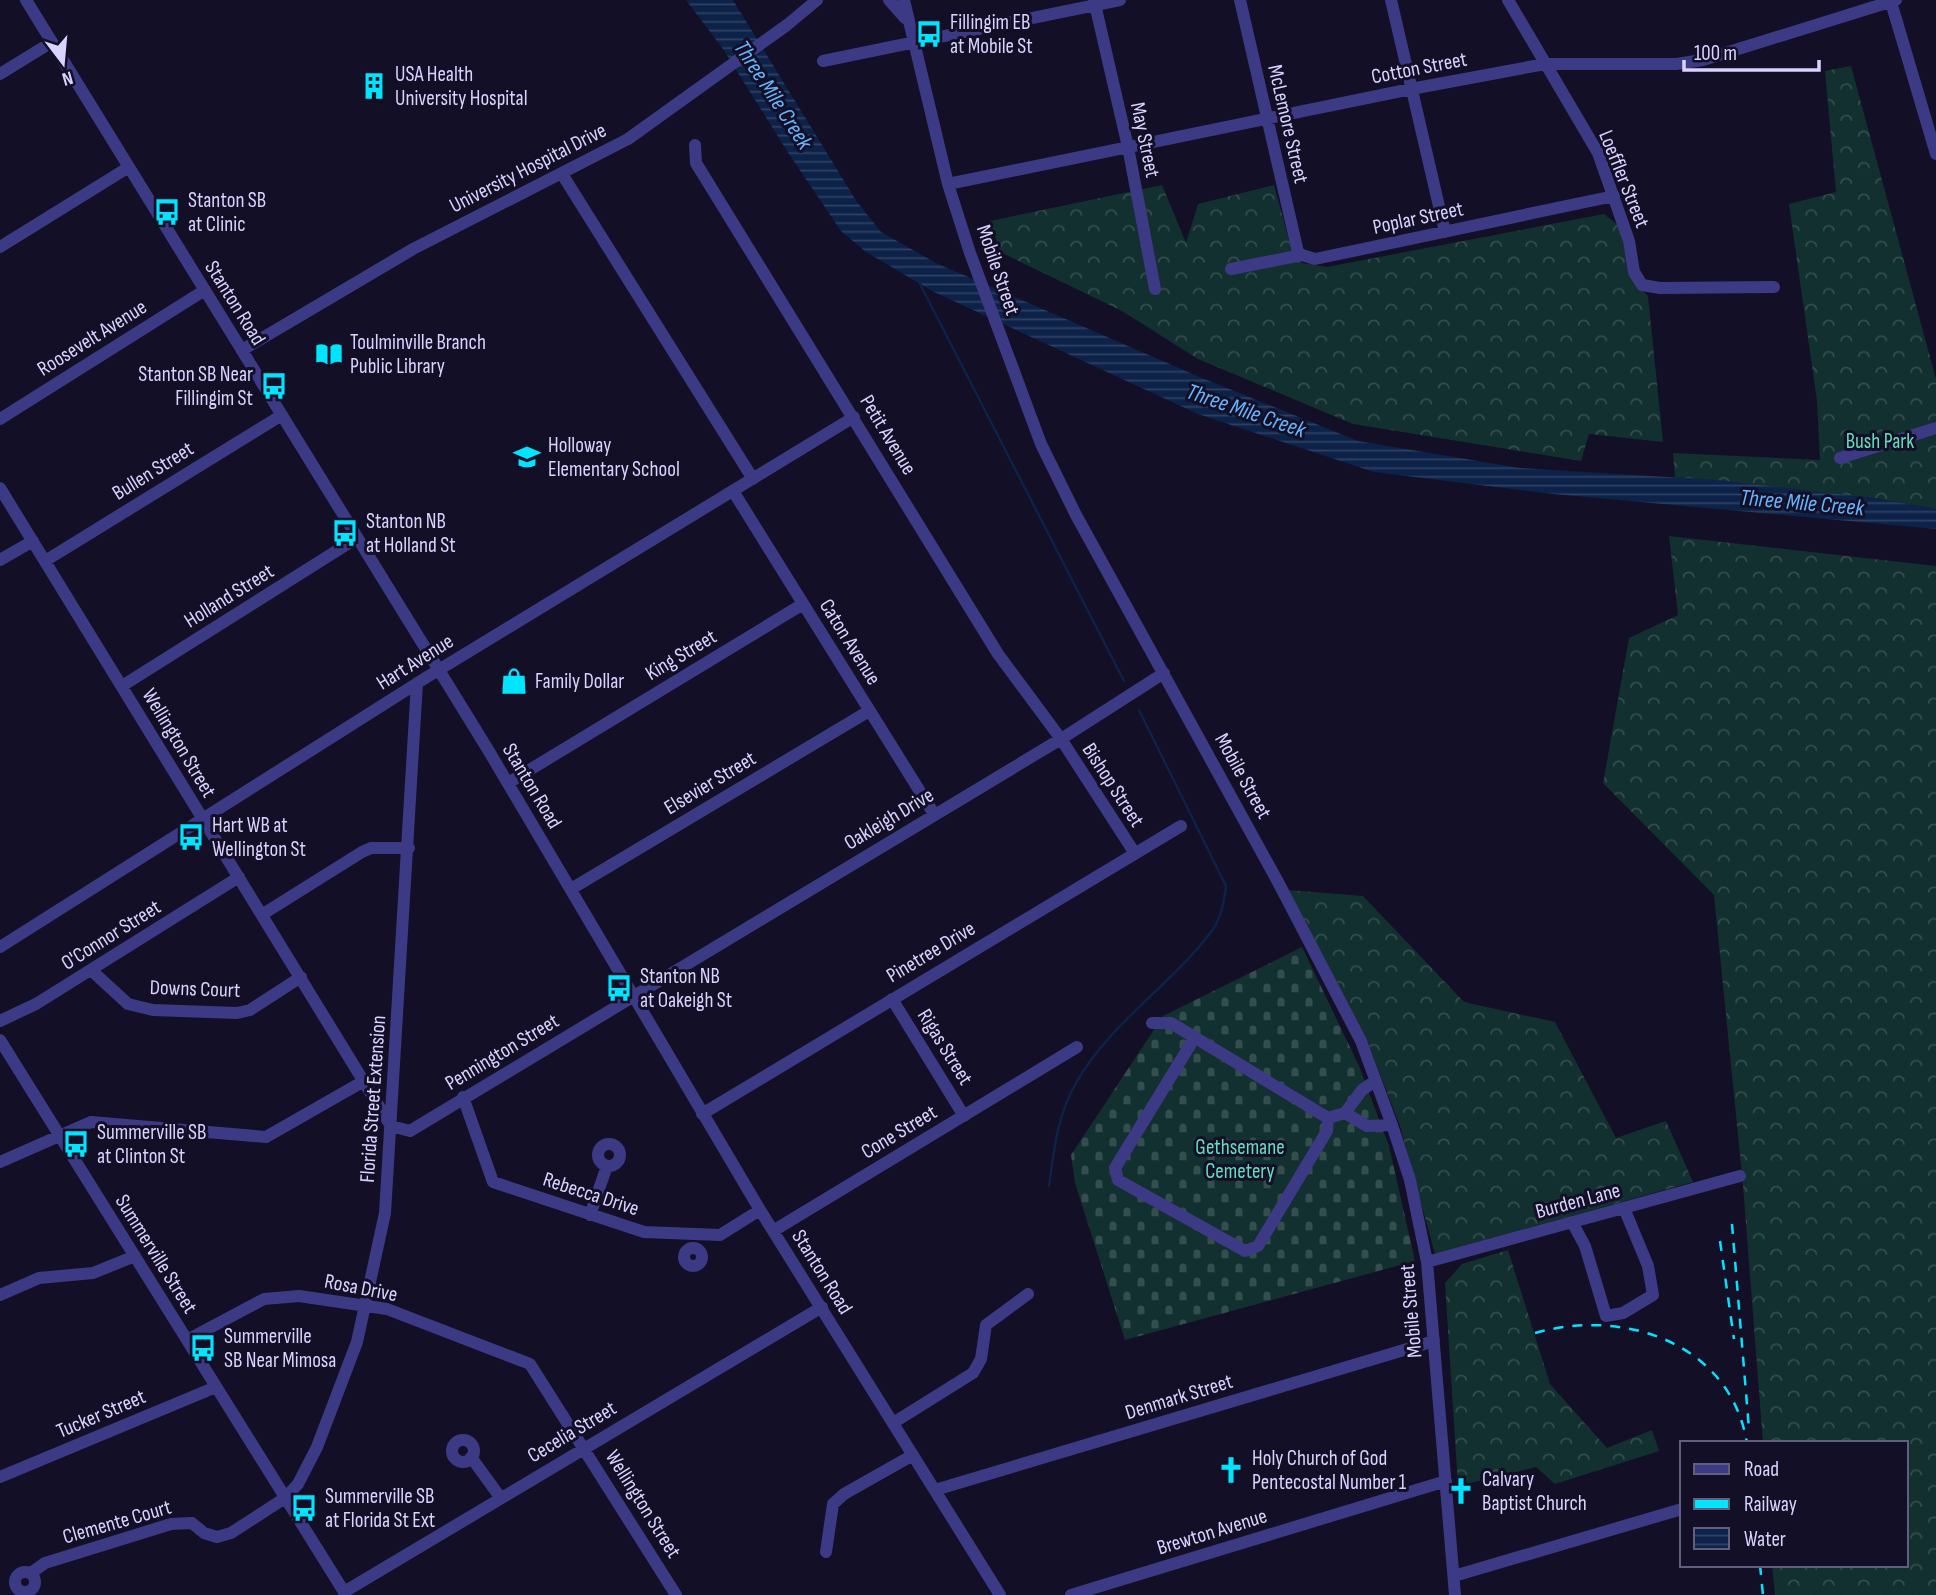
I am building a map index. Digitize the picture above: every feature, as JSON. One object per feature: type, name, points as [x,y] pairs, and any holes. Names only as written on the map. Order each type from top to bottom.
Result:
[{"type":"street","name":"Stanton Road","points":[[26,0],[508,783],[760,1210],[1000,1595]]},
{"type":"street","name":"University Hospital Drive","points":[[242,350],[413,249],[628,139],[787,25],[817,0]]},
{"type":"street","points":[[889,0],[908,21]]},
{"type":"street","name":"Mobile Street","points":[[904,0],[948,184],[1005,349],[1054,472],[1278,881],[1360,1041],[1392,1125],[1410,1180],[1427,1262],[1455,1595]]},
{"type":"street","points":[[823,61],[1120,0]]},
{"type":"street","name":"McLemore Street","points":[[1240,0],[1298,252],[1302,255]]},
{"type":"street","points":[[1391,0],[1445,232]]},
{"type":"street","name":"Loeffler Street","points":[[1508,0],[1598,153],[1629,241],[1634,272],[1642,285],[1774,287]]},
{"type":"street","points":[[1893,1],[1936,154]]},
{"type":"street","name":"Cotton Street","points":[[948,184],[1545,64],[1676,64],[1703,60],[1893,1]]},
{"type":"street","name":"May Street","points":[[1095,3],[1128,147],[1155,289]]},
{"type":"street","points":[[0,74],[52,42]]},
{"type":"street","name":"Petit Avenue","points":[[695,145],[696,163],[998,654],[1060,739]]},
{"type":"street","points":[[0,247],[129,167]]},
{"type":"street","points":[[562,174],[753,479]]},
{"type":"street","name":"Poplar Street","points":[[1231,269],[1302,255],[1315,259],[1614,195]]},
{"type":"street","name":"Roosevelt Avenue","points":[[0,419],[205,290]]},
{"type":"street","name":"Bullen Street","points":[[45,561],[282,415]]},
{"type":"street","name":"Hart Avenue","points":[[0,947],[416,683],[854,417]]},
{"type":"street","points":[[1840,458],[1936,428]]},
{"type":"street","name":"Wellington Street","points":[[0,488],[391,1126]]},
{"type":"street","name":"Caton Avenue","points":[[733,491],[934,814]]},
{"type":"street","name":"Holland Street","points":[[122,686],[357,538]]},
{"type":"street","points":[[0,560],[33,541]]},
{"type":"street","name":"King Street","points":[[508,783],[803,604]]},
{"type":"street","name":"Oakleigh Drive","points":[[632,996],[1060,739],[1164,673]]},
{"type":"street","name":"Florida Street Extension","points":[[285,1498],[298,1484],[317,1447],[357,1342],[385,1213],[409,848],[416,683]]},
{"type":"street","name":"Elsevier Street","points":[[570,889],[870,711]]},
{"type":"street","name":"Bishop Street","points":[[1060,739],[1134,852]]},
{"type":"street","name":"Pinetree Drive","points":[[702,1114],[1181,826]]},
{"type":"street","points":[[262,914],[362,852],[380,848],[409,848]]},
{"type":"street","name":"O'Connor Street","points":[[0,1021],[36,1004],[239,877]]},
{"type":"street","name":"Downs Court","points":[[91,970],[128,1004],[153,1010],[237,1013],[250,1010],[301,977]]},
{"type":"street","name":"Pennington Street","points":[[391,1126],[410,1131],[632,996]]},
{"type":"street","name":"Rigas Street","points":[[892,999],[964,1116]]},
{"type":"street","points":[[1152,1023],[1171,1023],[1328,1118],[1345,1113],[1362,1090],[1375,1081]]},
{"type":"street","points":[[1195,1037],[1115,1168],[1118,1180],[1245,1251],[1258,1246],[1327,1131],[1328,1118]]},
{"type":"street","name":"Summerville Street","points":[[0,1040],[345,1593]]},
{"type":"street","name":"Cone Street","points":[[774,1231],[1077,1047]]},
{"type":"street","points":[[0,1162],[91,1122],[266,1137],[364,1081]]},
{"type":"street","name":"Rebecca Drive","points":[[463,1097],[493,1182],[644,1232],[720,1235]]},
{"type":"street","points":[[1345,1113],[1367,1126],[1392,1125]]},
{"type":"street","points":[[590,1215],[607,1166]]},
{"type":"street","name":"Burden Lane","points":[[1427,1262],[1740,1176]]},
{"type":"street","points":[[1572,1222],[1585,1246],[1606,1316],[1623,1313],[1653,1295],[1648,1266],[1624,1208]]},
{"type":"street","points":[[698,1251],[760,1210]]},
{"type":"street","points":[[0,1295],[39,1278],[93,1273],[135,1256]]},
{"type":"street","points":[[893,1423],[973,1373],[981,1359],[986,1325],[1028,1294]]},
{"type":"street","name":"Rosa Drive","points":[[187,1340],[264,1298],[299,1296],[387,1309],[530,1364]]},
{"type":"street","name":"Cecelia Street","points":[[345,1593],[584,1446],[822,1307]]},
{"type":"street","name":"Denmark Street","points":[[934,1490],[1434,1341]]},
{"type":"street","name":"Wellington Street","points":[[530,1364],[676,1595]]},
{"type":"street","name":"Tucker Street","points":[[0,1478],[216,1387]]},
{"type":"street","points":[[827,1552],[833,1504],[844,1494],[913,1455]]},
{"type":"street","points":[[471,1457],[500,1497]]},
{"type":"street","name":"Brewton Avenue","points":[[1071,1595],[1446,1481]]},
{"type":"street","name":"Clemente Court","points":[[31,1573],[46,1563],[171,1524],[192,1523],[204,1534],[217,1537],[224,1535],[285,1498]]},
{"type":"street","points":[[1454,1576],[1680,1510]]},
{"type":"green space","name":"Bush Park","points":[[1851,66],[1936,379],[1936,509],[1874,498],[1675,477],[1673,453],[1820,460],[1817,401],[1789,204],[1836,192],[1825,71]]},
{"type":"green space","points":[[1162,185],[1186,243],[1198,204],[1274,185],[1292,251],[1302,263],[1327,267],[1604,214],[1619,226],[1632,280],[1648,296],[1663,442],[1589,434],[1581,461],[1353,424],[1198,359],[1122,311],[1000,252],[990,221]]},
{"type":"green space","points":[[1669,536],[1936,566],[1936,1595],[1775,1595],[1772,1567],[1908,1567],[1908,1441],[1763,1441],[1743,1185],[1714,895],[1603,783],[1629,638],[1678,615]]},
{"type":"green space","points":[[1288,890],[1363,896],[1464,1002],[1555,1022],[1616,1138],[1666,1121],[1693,1182],[1435,1254],[1400,1126],[1367,1040]]},
{"type":"green space","name":"Gethsemane Cemetery","points":[[1302,947],[1359,1066],[1389,1146],[1415,1261],[1125,1340],[1075,1183],[1071,1155],[1163,1016]]},
{"type":"green space","points":[[1508,1250],[1550,1384],[1607,1448],[1652,1430],[1659,1451],[1555,1484],[1536,1467],[1458,1486],[1445,1283],[1462,1264]]},
{"type":"water","name":"Three Mile Creek","points":[[686,0],[733,0],[857,202],[881,232],[936,263],[1195,375],[1358,441],[1520,468],[1717,480],[1874,498],[1936,509],[1936,529],[1553,494],[1374,472],[1198,414],[934,292],[866,252],[841,231],[723,49]]},
{"type":"waterway","points":[[919,282],[1124,681]]},
{"type":"waterway","points":[[1049,1186],[1060,1121],[1076,1083],[1105,1042],[1178,970],[1211,932],[1220,916],[1224,898],[1226,886],[1139,710]]},
{"type":"railway","points":[[1732,1224],[1749,1429]]},
{"type":"railway","points":[[1720,1241],[1734,1339]]},
{"type":"railway","points":[[1535,1333],[1569,1326],[1603,1325],[1636,1330],[1668,1341],[1696,1357],[1719,1380],[1737,1408],[1746,1441]]},
{"type":"railway","points":[[1760,1567],[1763,1595]]},
{"type":"place","name":"Fillingim EB at Mobile St","points":[[929,34]]},
{"type":"place","name":"USA Health University Hospital","points":[[374,86]]},
{"type":"place","name":"Stanton SB at Clinic","points":[[167,212]]},
{"type":"place","name":"Toulminville Branch Public Library","points":[[329,354]]},
{"type":"place","name":"Stanton SB Near Fillingim St","points":[[274,386]]},
{"type":"place","name":"Holloway Elementary School","points":[[527,457]]},
{"type":"place","name":"Stanton NB at Holland St","points":[[345,533]]},
{"type":"place","name":"Family Dollar","points":[[514,681]]},
{"type":"place","name":"Hart WB at Wellington St","points":[[191,837]]},
{"type":"place","name":"Stanton NB at Oakeigh St","points":[[619,988]]},
{"type":"place","name":"Summerville SB at Clinton St","points":[[76,1144]]},
{"type":"place","name":"Summerville SB Near Mimosa","points":[[203,1348]]},
{"type":"place","name":"Holy Church of God Pentecostal Number 1","points":[[1231,1470]]},
{"type":"place","name":"Calvary Baptist Church","points":[[1461,1491]]},
{"type":"place","name":"Summerville SB at Florida St Ext","points":[[304,1508]]}]
